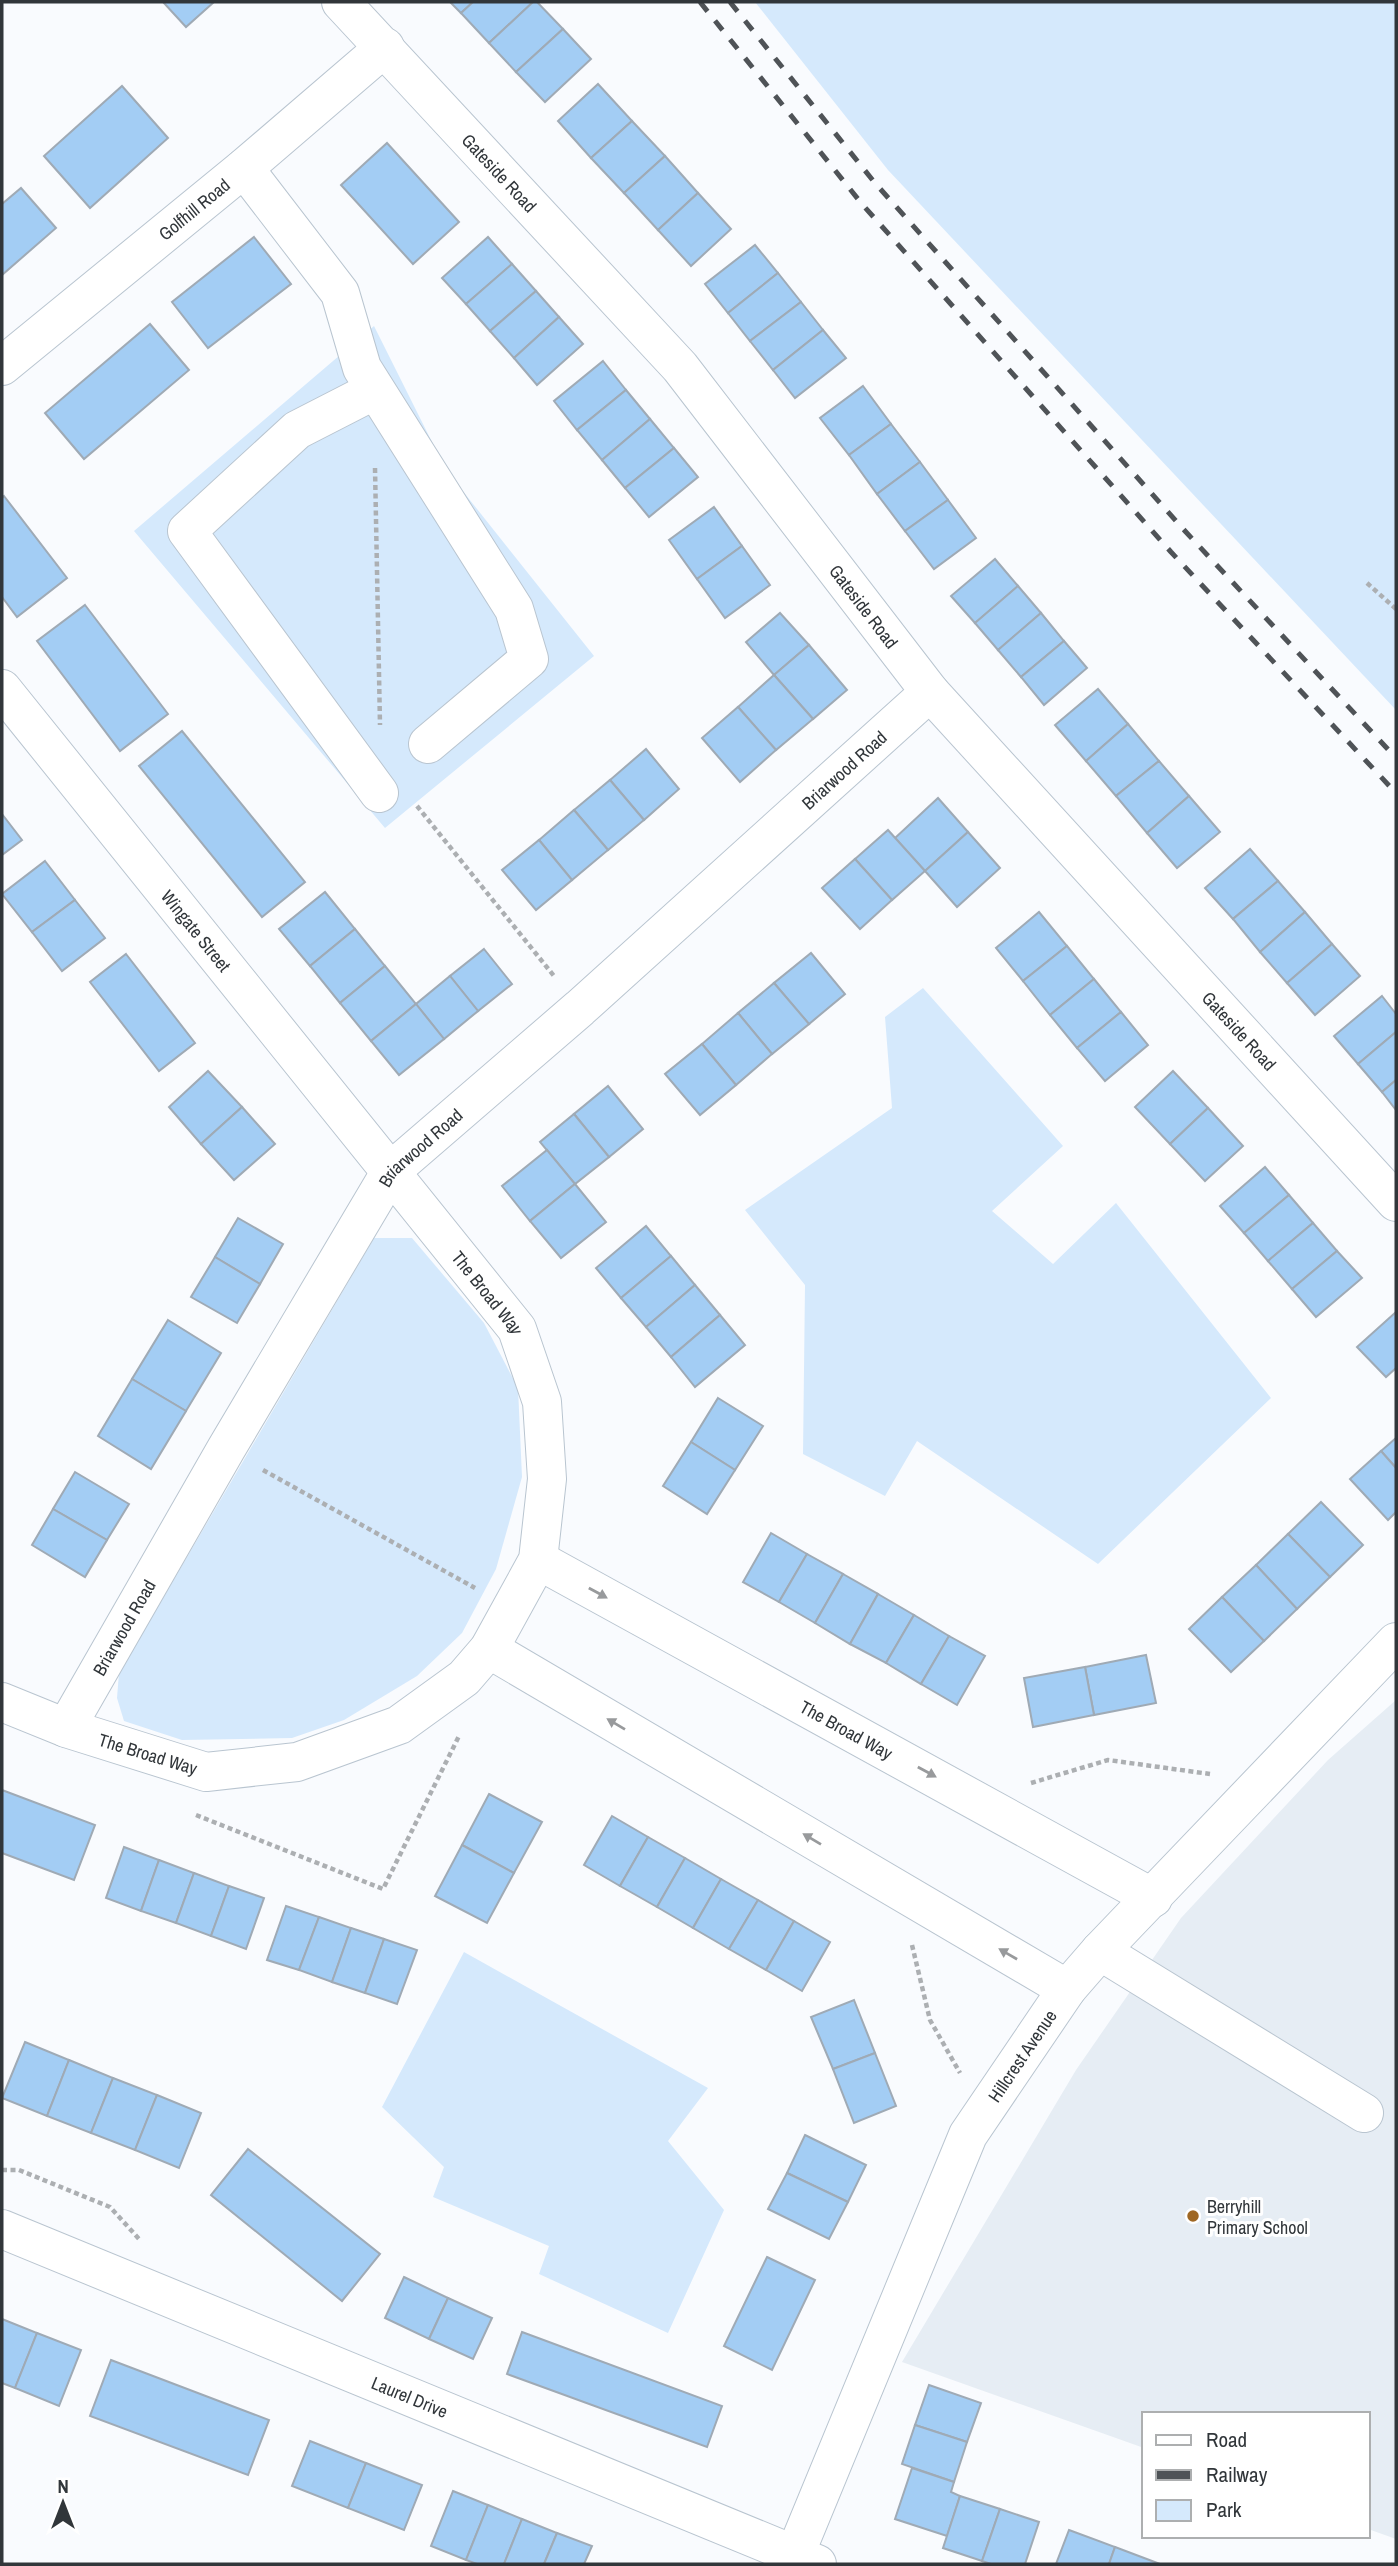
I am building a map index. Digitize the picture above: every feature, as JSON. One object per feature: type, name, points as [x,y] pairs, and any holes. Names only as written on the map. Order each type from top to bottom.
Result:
[{"type":"street","name":"Gateside Road","points":[[341,2],[680,367],[930,692],[1396,1202]]},
{"type":"street","name":"Golfhill Road","points":[[2,366],[244,168],[385,47]]},
{"type":"street","points":[[244,168],[340,293],[362,368],[514,609],[529,659],[428,744]]},
{"type":"street","points":[[375,390],[297,430],[187,531],[379,793]]},
{"type":"street","name":"Wingate Street","points":[[2,689],[391,1171]]},
{"type":"street","name":"Briarwood Road","points":[[66,1728],[226,1449],[391,1171],[580,1009],[930,692]]},
{"type":"street","name":"The Broad Way","points":[[2,1702],[66,1728],[205,1772],[297,1762],[399,1725],[464,1678],[489,1649],[538,1560],[547,1479],[542,1402],[517,1329],[391,1171]]},
{"type":"street","name":"The Broad Way","points":[[538,1560],[1153,1898]]},
{"type":"street","name":"Hillcrest Avenue","points":[[801,2562],[968,2135],[1067,1989],[1100,1951],[1396,1642]]},
{"type":"street","points":[[489,1649],[1067,1989]]},
{"type":"street","points":[[1100,1951],[1364,2113]]},
{"type":"street","name":"Laurel Drive","points":[[2,2229],[801,2562]]},
{"type":"path","points":[[1367,583],[1396,609]]},
{"type":"path","points":[[226,1449],[490,1597],[508,1614]]},
{"type":"path","points":[[975,1799],[1108,1760],[1197,1773],[1267,1778]]},
{"type":"path","points":[[907,1896],[908,1930],[930,2020],[984,2113]]},
{"type":"shaded area","name":"Berryhill Primary School","points":[[1396,1700],[1396,2539],[1370,2530],[1370,2412],[1142,2412],[1142,2447],[902,2362],[1076,2070],[1181,1918],[1328,1760]]},
{"type":"green space","points":[[755,2],[1396,2],[1396,710],[888,170]]},
{"type":"green space","points":[[374,326],[446,470],[594,656],[385,828],[134,531]]},
{"type":"green space","points":[[923,988],[1063,1146],[992,1211],[1053,1264],[1116,1203],[1271,1398],[1098,1564],[917,1441],[885,1496],[803,1454],[805,1285],[745,1210],[892,1108],[885,1017]]},
{"type":"green space","points":[[374,1238],[412,1238],[484,1323],[518,1388],[522,1477],[496,1569],[462,1633],[417,1676],[344,1720],[292,1738],[182,1740],[124,1721],[117,1698],[119,1673]]},
{"type":"green space","points":[[464,1952],[708,2088],[668,2141],[724,2210],[668,2333],[539,2274],[549,2246],[433,2197],[444,2167],[382,2107]]},
{"type":"building","points":[[163,2],[214,2],[186,27]]},
{"type":"building","points":[[450,2],[473,2],[461,13]]},
{"type":"building","points":[[473,2],[533,2],[489,43],[461,13]]},
{"type":"building","points":[[533,2],[537,2],[563,29],[516,72],[489,43]]},
{"type":"building","points":[[563,29],[591,59],[545,102],[516,72]]},
{"type":"building","points":[[598,84],[632,121],[591,158],[558,121]]},
{"type":"building","points":[[122,86],[168,138],[90,208],[44,156]]},
{"type":"building","points":[[632,121],[665,156],[624,193],[591,158]]},
{"type":"building","points":[[387,143],[459,222],[413,264],[341,185]]},
{"type":"building","points":[[665,156],[698,193],[658,230],[624,193]]},
{"type":"building","points":[[21,188],[56,228],[2,275],[2,204]]},
{"type":"building","points":[[698,193],[731,229],[691,266],[658,230]]},
{"type":"building","points":[[254,237],[291,284],[208,348],[172,302]]},
{"type":"building","points":[[488,237],[512,264],[466,304],[442,278]]},
{"type":"building","points":[[755,245],[778,273],[728,313],[705,284]]},
{"type":"building","points":[[512,264],[536,291],[490,331],[466,304]]},
{"type":"building","points":[[778,273],[801,302],[750,341],[728,313]]},
{"type":"building","points":[[536,291],[559,317],[514,358],[490,331]]},
{"type":"building","points":[[801,302],[823,330],[773,370],[750,341]]},
{"type":"building","points":[[559,317],[583,344],[537,385],[514,358]]},
{"type":"building","points":[[150,324],[189,370],[84,459],[45,413]]},
{"type":"building","points":[[823,330],[846,358],[795,398],[773,370]]},
{"type":"building","points":[[603,361],[626,390],[577,430],[554,401]]},
{"type":"building","points":[[863,386],[891,424],[849,455],[820,418]]},
{"type":"building","points":[[626,390],[650,419],[602,460],[577,430]]},
{"type":"building","points":[[650,419],[674,448],[625,488],[602,460]]},
{"type":"building","points":[[891,424],[920,462],[877,494],[849,455]]},
{"type":"building","points":[[674,448],[698,477],[649,517],[625,488]]},
{"type":"building","points":[[920,462],[948,500],[905,531],[877,494]]},
{"type":"building","points":[[4,496],[67,578],[17,617],[2,597]]},
{"type":"building","points":[[948,500],[976,538],[934,569],[905,531]]},
{"type":"building","points":[[714,507],[742,546],[697,579],[669,540]]},
{"type":"building","points":[[742,546],[770,585],[725,618],[697,579]]},
{"type":"building","points":[[995,559],[1018,586],[975,623],[951,596]]},
{"type":"building","points":[[1018,586],[1041,613],[998,650],[975,623]]},
{"type":"building","points":[[85,605],[168,714],[120,751],[37,641]]},
{"type":"building","points":[[780,613],[809,645],[774,675],[746,642]]},
{"type":"building","points":[[1041,613],[1064,641],[1021,677],[998,650]]},
{"type":"building","points":[[1064,641],[1087,668],[1044,705],[1021,677]]},
{"type":"building","points":[[809,645],[847,690],[813,719],[774,675]]},
{"type":"building","points":[[774,675],[813,719],[776,750],[738,707]]},
{"type":"building","points":[[1098,689],[1128,724],[1086,761],[1055,725]]},
{"type":"building","points":[[738,707],[776,750],[740,782],[702,738]]},
{"type":"building","points":[[1128,724],[1159,761],[1116,796],[1086,761]]},
{"type":"building","points":[[182,731],[305,882],[262,917],[139,766]]},
{"type":"building","points":[[646,749],[679,789],[644,820],[610,780]]},
{"type":"building","points":[[1159,761],[1189,796],[1147,833],[1116,796]]},
{"type":"building","points":[[610,780],[644,820],[608,850],[574,810]]},
{"type":"building","points":[[1189,796],[1220,832],[1177,868],[1147,833]]},
{"type":"building","points":[[938,798],[968,832],[925,871],[895,838]]},
{"type":"building","points":[[574,810],[608,850],[572,880],[539,840]]},
{"type":"building","points":[[2,814],[22,840],[2,855]]},
{"type":"building","points":[[888,830],[925,871],[892,900],[855,859]]},
{"type":"building","points":[[968,832],[1000,868],[957,907],[925,871]]},
{"type":"building","points":[[539,840],[572,880],[536,910],[502,870]]},
{"type":"building","points":[[1250,849],[1278,881],[1233,919],[1205,888]]},
{"type":"building","points":[[855,859],[892,900],[860,929],[822,888]]},
{"type":"building","points":[[45,861],[75,900],[32,932],[2,894]]},
{"type":"building","points":[[1278,881],[1305,912],[1260,952],[1233,919]]},
{"type":"building","points":[[325,892],[355,929],[310,966],[279,929]]},
{"type":"building","points":[[75,900],[105,938],[62,971],[32,932]]},
{"type":"building","points":[[1039,912],[1067,946],[1023,981],[996,948]]},
{"type":"building","points":[[1305,912],[1332,944],[1287,983],[1260,952]]},
{"type":"building","points":[[355,929],[385,966],[340,1003],[310,966]]},
{"type":"building","points":[[1332,944],[1360,976],[1315,1015],[1287,983]]},
{"type":"building","points":[[1067,946],[1094,979],[1050,1015],[1023,981]]},
{"type":"building","points":[[484,949],[512,984],[478,1011],[450,976]]},
{"type":"building","points":[[811,953],[845,994],[809,1024],[774,983]]},
{"type":"building","points":[[126,954],[195,1043],[159,1071],[90,982]]},
{"type":"building","points":[[385,966],[416,1004],[371,1041],[340,1003]]},
{"type":"building","points":[[450,976],[478,1011],[444,1039],[416,1004]]},
{"type":"building","points":[[1094,979],[1121,1012],[1077,1048],[1050,1015]]},
{"type":"building","points":[[774,983],[809,1024],[772,1054],[738,1013]]},
{"type":"building","points":[[1382,996],[1396,1014],[1396,1032],[1358,1064],[1334,1036]]},
{"type":"building","points":[[416,1004],[444,1039],[399,1075],[371,1041]]},
{"type":"building","points":[[1121,1012],[1148,1045],[1105,1081],[1077,1048]]},
{"type":"building","points":[[738,1013],[772,1054],[736,1085],[702,1044]]},
{"type":"building","points":[[1396,1032],[1396,1080],[1382,1092],[1358,1064]]},
{"type":"building","points":[[702,1044],[736,1085],[700,1115],[665,1074]]},
{"type":"building","points":[[208,1071],[242,1107],[201,1144],[169,1107]]},
{"type":"building","points":[[1173,1071],[1208,1108],[1170,1144],[1135,1107]]},
{"type":"building","points":[[1396,1080],[1396,1110],[1382,1092]]},
{"type":"building","points":[[608,1086],[643,1129],[609,1157],[574,1114]]},
{"type":"building","points":[[242,1107],[275,1144],[234,1180],[201,1144]]},
{"type":"building","points":[[1208,1108],[1243,1146],[1205,1181],[1170,1144]]},
{"type":"building","points":[[574,1114],[609,1157],[575,1184],[540,1142]]},
{"type":"building","points":[[547,1150],[575,1184],[530,1221],[502,1186]]},
{"type":"building","points":[[1265,1167],[1289,1195],[1244,1233],[1220,1206]]},
{"type":"building","points":[[575,1184],[606,1222],[561,1258],[530,1221]]},
{"type":"building","points":[[1289,1195],[1313,1223],[1268,1261],[1244,1233]]},
{"type":"building","points":[[238,1218],[283,1244],[260,1284],[215,1257]]},
{"type":"building","points":[[1313,1223],[1337,1251],[1292,1289],[1268,1261]]},
{"type":"building","points":[[646,1226],[671,1256],[621,1298],[596,1268]]},
{"type":"building","points":[[1337,1251],[1362,1278],[1316,1317],[1292,1289]]},
{"type":"building","points":[[671,1256],[695,1285],[646,1327],[621,1298]]},
{"type":"building","points":[[215,1257],[260,1284],[237,1323],[191,1297]]},
{"type":"building","points":[[695,1285],[720,1315],[671,1357],[646,1327]]},
{"type":"building","points":[[1396,1312],[1396,1368],[1386,1377],[1357,1347]]},
{"type":"building","points":[[720,1315],[745,1345],[695,1387],[671,1357]]},
{"type":"building","points":[[168,1320],[221,1353],[186,1411],[132,1379]]},
{"type":"building","points":[[132,1379],[186,1411],[151,1469],[98,1436]]},
{"type":"building","points":[[718,1398],[763,1426],[735,1470],[691,1442]]},
{"type":"building","points":[[1396,1438],[1396,1468],[1381,1451]]},
{"type":"building","points":[[691,1442],[735,1470],[707,1514],[663,1486]]},
{"type":"building","points":[[1381,1451],[1396,1468],[1396,1512],[1388,1520],[1350,1479]]},
{"type":"building","points":[[75,1472],[129,1504],[107,1540],[53,1509]]},
{"type":"building","points":[[1321,1502],[1363,1545],[1330,1577],[1288,1534]]},
{"type":"building","points":[[53,1509],[107,1540],[85,1577],[32,1545]]},
{"type":"building","points":[[771,1533],[807,1554],[779,1602],[743,1582]]},
{"type":"building","points":[[1288,1534],[1330,1577],[1297,1609],[1256,1565]]},
{"type":"building","points":[[807,1554],[843,1574],[815,1623],[779,1602]]},
{"type":"building","points":[[1256,1565],[1297,1609],[1264,1641],[1222,1597]]},
{"type":"building","points":[[843,1574],[878,1594],[850,1644],[815,1623]]},
{"type":"building","points":[[878,1594],[914,1615],[886,1663],[850,1644]]},
{"type":"building","points":[[1222,1597],[1264,1641],[1231,1672],[1189,1629]]},
{"type":"building","points":[[914,1615],[949,1636],[921,1684],[886,1663]]},
{"type":"building","points":[[949,1636],[985,1656],[957,1705],[921,1684]]},
{"type":"building","points":[[1146,1655],[1156,1703],[1094,1715],[1085,1667]]},
{"type":"building","points":[[1085,1667],[1094,1715],[1033,1727],[1024,1678]]},
{"type":"building","points":[[2,1790],[95,1825],[74,1880],[2,1853]]},
{"type":"building","points":[[489,1794],[542,1822],[514,1873],[462,1845]]},
{"type":"building","points":[[612,1816],[648,1837],[620,1886],[584,1865]]},
{"type":"building","points":[[648,1837],[685,1858],[657,1907],[620,1886]]},
{"type":"building","points":[[462,1845],[514,1873],[487,1923],[435,1896]]},
{"type":"building","points":[[124,1847],[159,1860],[141,1911],[106,1898]]},
{"type":"building","points":[[685,1858],[721,1879],[693,1928],[657,1907]]},
{"type":"building","points":[[159,1860],[194,1873],[176,1923],[141,1911]]},
{"type":"building","points":[[194,1873],[229,1886],[211,1936],[176,1923]]},
{"type":"building","points":[[721,1879],[758,1900],[729,1949],[693,1928]]},
{"type":"building","points":[[229,1886],[264,1898],[246,1949],[211,1936]]},
{"type":"building","points":[[758,1900],[794,1921],[766,1970],[729,1949]]},
{"type":"building","points":[[286,1906],[319,1917],[299,1970],[267,1960]]},
{"type":"building","points":[[319,1917],[351,1928],[332,1982],[299,1970]]},
{"type":"building","points":[[794,1921],[830,1942],[802,1991],[766,1970]]},
{"type":"building","points":[[351,1928],[384,1939],[365,1993],[332,1982]]},
{"type":"building","points":[[384,1939],[417,1950],[397,2004],[365,1993]]},
{"type":"building","points":[[854,2000],[875,2053],[833,2069],[811,2017]]},
{"type":"building","points":[[25,2042],[69,2060],[47,2116],[2,2098]]},
{"type":"building","points":[[875,2053],[896,2106],[854,2123],[833,2069]]},
{"type":"building","points":[[69,2060],[113,2078],[91,2133],[47,2116]]},
{"type":"building","points":[[113,2078],[157,2095],[135,2150],[91,2133]]},
{"type":"building","points":[[157,2095],[201,2113],[179,2168],[135,2150]]},
{"type":"building","points":[[805,2135],[866,2165],[848,2202],[787,2173]]},
{"type":"building","points":[[248,2149],[380,2254],[342,2301],[211,2195]]},
{"type":"building","points":[[787,2173],[848,2202],[829,2239],[768,2209]]},
{"type":"building","points":[[767,2257],[815,2280],[772,2370],[724,2346]]},
{"type":"building","points":[[404,2277],[448,2298],[429,2339],[385,2318]]},
{"type":"building","points":[[448,2298],[492,2318],[473,2359],[429,2339]]},
{"type":"building","points":[[2,2319],[37,2333],[15,2388],[2,2383]]},
{"type":"building","points":[[522,2332],[722,2406],[707,2447],[507,2374]]},
{"type":"building","points":[[37,2333],[81,2350],[59,2406],[15,2388]]},
{"type":"building","points":[[111,2360],[269,2420],[248,2475],[90,2416]]},
{"type":"building","points":[[929,2385],[981,2403],[967,2442],[915,2425]]},
{"type":"building","points":[[915,2425],[967,2442],[954,2482],[902,2464]]},
{"type":"building","points":[[310,2441],[366,2463],[348,2508],[292,2486]]},
{"type":"building","points":[[366,2463],[422,2485],[404,2530],[348,2508]]},
{"type":"building","points":[[912,2468],[954,2482],[951,2492],[960,2496],[947,2536],[895,2519]]},
{"type":"building","points":[[453,2491],[488,2505],[466,2560],[431,2546]]},
{"type":"building","points":[[960,2496],[1000,2509],[982,2561],[943,2548]]},
{"type":"building","points":[[488,2505],[522,2519],[504,2564],[477,2564],[466,2560]]},
{"type":"building","points":[[1000,2509],[1039,2522],[1025,2564],[991,2564],[982,2561]]},
{"type":"building","points":[[522,2519],[557,2533],[544,2564],[504,2564]]},
{"type":"building","points":[[1069,2530],[1115,2547],[1109,2564],[1056,2564]]},
{"type":"building","points":[[557,2533],[592,2546],[584,2564],[544,2564]]},
{"type":"building","points":[[1115,2547],[1160,2564],[1109,2564]]},
{"type":"railway","points":[[700,2],[862,204],[1171,552],[1396,793]]},
{"type":"railway","points":[[730,2],[875,183],[1185,531],[1396,758]]},
{"type":"place","name":"Berryhill Primary School","points":[[1193,2216]]}]
